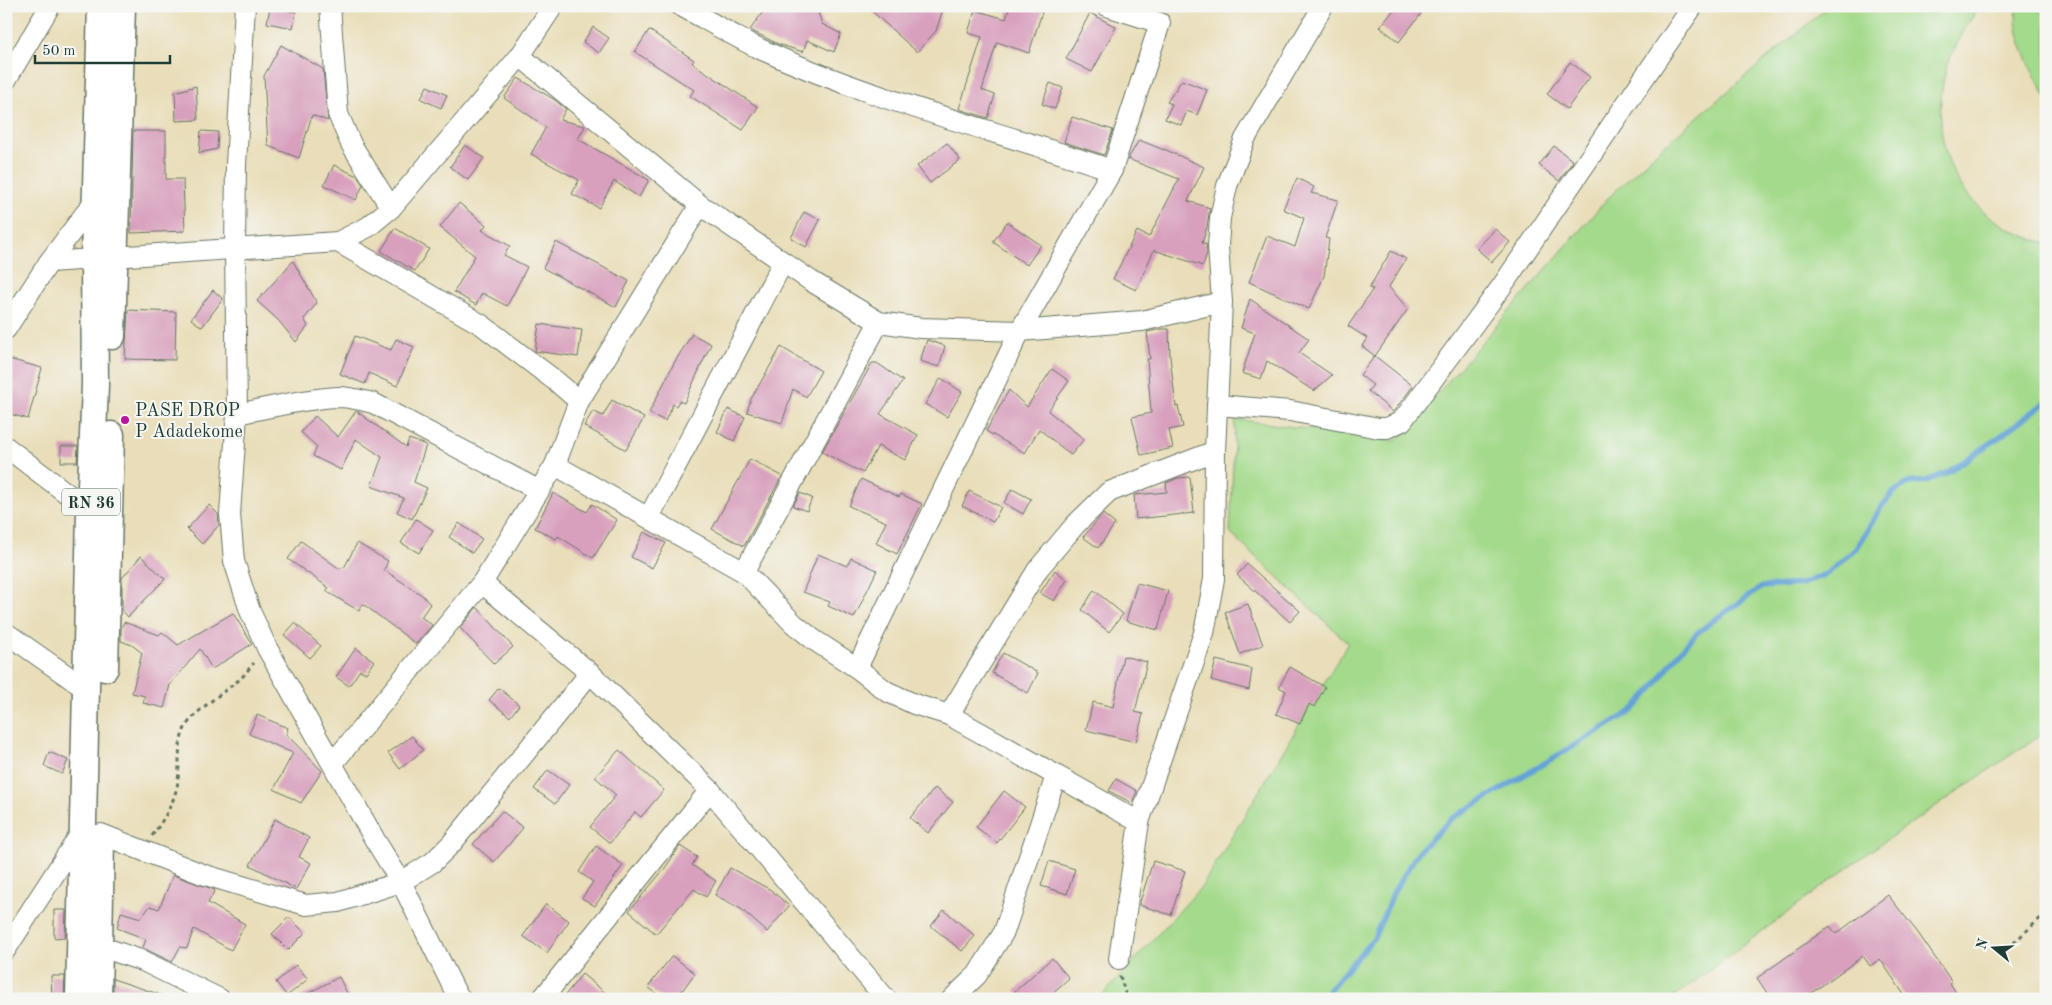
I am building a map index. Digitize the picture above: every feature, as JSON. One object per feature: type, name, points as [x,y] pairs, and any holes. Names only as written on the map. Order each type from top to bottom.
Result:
[{"type":"main road","name":"RN 36","points":[[79,999],[92,832],[110,526],[103,258],[96,199],[101,6]]},
{"type":"main road","name":"RN 36","points":[[98,999],[99,946],[86,689],[90,511],[103,258],[118,171],[122,6]]},
{"type":"street","points":[[6,80],[50,6]]},
{"type":"street","points":[[245,6],[236,165],[237,414],[230,514],[234,561],[250,610],[267,648],[375,840],[401,882],[456,997]]},
{"type":"street","points":[[330,6],[338,114],[351,144],[392,208]]},
{"type":"street","points":[[49,262],[338,242],[368,227],[392,208],[520,56],[553,6]]},
{"type":"street","points":[[681,6],[758,48],[831,77],[914,107],[1112,170]]},
{"type":"street","points":[[857,668],[1020,331],[1112,170],[1160,23],[1107,6]]},
{"type":"street","points":[[1119,958],[1139,822],[1204,633],[1214,579],[1217,404],[1222,302],[1218,246],[1220,218],[1227,186],[1245,139],[1323,6]]},
{"type":"street","points":[[1217,404],[1290,412],[1379,428],[1387,428],[1402,421],[1502,286],[1693,6]]},
{"type":"street","points":[[520,56],[700,205],[783,262],[879,322],[921,328],[1020,331],[1142,320],[1222,302]]},
{"type":"street","points":[[6,329],[49,262],[96,199]]},
{"type":"street","points":[[333,763],[482,583],[555,465],[579,401],[700,205]]},
{"type":"street","points":[[338,242],[482,325],[579,401]]},
{"type":"street","points":[[649,517],[783,262]]},
{"type":"street","points":[[744,572],[879,322]]},
{"type":"street","points":[[237,414],[328,398],[355,399],[373,403],[538,490]]},
{"type":"street","points":[[6,447],[90,511]]},
{"type":"street","points":[[949,715],[1038,569],[1076,524],[1110,492],[1216,451]]},
{"type":"street","points":[[555,465],[744,572],[793,623],[886,691],[914,704],[949,715],[1139,822]]},
{"type":"street","points":[[482,583],[590,673],[710,790],[886,999]]},
{"type":"street","points":[[6,633],[86,689]]},
{"type":"street","points":[[6,949],[92,832],[202,874],[306,904],[338,902],[401,882],[433,862],[452,843],[590,673]]},
{"type":"street","points":[[952,999],[977,975],[1004,932],[1056,776]]},
{"type":"street","points":[[542,999],[710,790]]},
{"type":"street","points":[[99,946],[144,961],[220,999]]},
{"type":"path","points":[[142,851],[163,821],[174,798],[178,780],[180,742],[185,726],[202,709],[240,678],[267,648]]},
{"type":"path","points":[[2008,948],[2046,913]]},
{"type":"green space","points":[[1829,6],[1979,6],[1946,68],[1941,107],[1942,135],[1948,160],[1959,183],[1975,203],[1994,220],[2018,233],[2046,243],[2046,731],[1866,854],[1671,999],[1099,999],[1203,885],[1348,643],[1230,533],[1235,419],[1396,441],[1608,198],[1662,147]]},
{"type":"green space","points":[[2018,6],[2034,6],[2046,17],[2046,98],[2020,40],[2016,16]]},
{"type":"building","points":[[767,6],[816,6],[822,24],[841,34],[834,52],[807,40],[803,52],[778,44],[750,30]]},
{"type":"building","points":[[866,6],[944,6],[936,31],[917,52]]},
{"type":"building","points":[[1010,6],[1044,6],[1029,53],[997,42],[982,90],[995,95],[988,118],[959,109],[982,37],[968,33],[975,10],[1006,19]]},
{"type":"building","points":[[1397,6],[1412,6],[1421,14],[1399,42],[1380,27]]},
{"type":"building","points":[[270,7],[296,12],[293,28],[267,23]]},
{"type":"building","points":[[1090,13],[1116,27],[1092,72],[1066,59]]},
{"type":"building","points":[[593,27],[609,38],[599,53],[583,42]]},
{"type":"building","points":[[649,30],[694,60],[692,63],[758,107],[743,130],[690,96],[694,90],[635,52]]},
{"type":"building","points":[[281,45],[323,69],[328,121],[312,115],[299,158],[268,146],[264,76]]},
{"type":"building","points":[[1570,62],[1590,77],[1567,109],[1547,94]]},
{"type":"building","points":[[518,78],[555,100],[566,109],[560,120],[585,126],[578,139],[649,180],[639,197],[614,181],[599,208],[572,194],[579,180],[531,154],[546,127],[504,98]]},
{"type":"building","points":[[1182,80],[1207,90],[1197,115],[1187,111],[1181,125],[1165,119],[1172,104],[1167,102]]},
{"type":"building","points":[[1050,83],[1063,88],[1055,109],[1042,104]]},
{"type":"building","points":[[196,86],[198,120],[176,121],[175,92]]},
{"type":"building","points":[[427,86],[447,95],[441,108],[421,99]]},
{"type":"building","points":[[1072,117],[1113,130],[1104,155],[1064,142]]},
{"type":"building","points":[[133,131],[166,131],[166,179],[183,179],[185,231],[131,233]]},
{"type":"building","points":[[201,131],[218,132],[217,149],[199,153]]},
{"type":"building","points":[[1139,140],[1204,167],[1188,201],[1210,208],[1202,243],[1206,244],[1207,253],[1203,266],[1154,250],[1136,290],[1113,279],[1137,231],[1149,237],[1179,179],[1128,159]]},
{"type":"building","points":[[947,143],[960,160],[930,183],[917,166]]},
{"type":"building","points":[[465,145],[484,158],[468,180],[450,167]]},
{"type":"building","points":[[1554,146],[1573,161],[1559,181],[1539,165]]},
{"type":"building","points":[[334,165],[357,176],[363,185],[356,200],[324,185]]},
{"type":"building","points":[[1297,178],[1314,187],[1311,193],[1338,200],[1325,238],[1329,239],[1324,276],[1309,309],[1249,282],[1267,236],[1295,247],[1304,218],[1283,209]]},
{"type":"building","points":[[459,203],[486,225],[482,230],[510,246],[504,255],[527,267],[507,306],[482,293],[476,305],[454,292],[475,256],[440,227]]},
{"type":"building","points":[[804,212],[820,220],[806,247],[791,238]]},
{"type":"building","points":[[1007,222],[1041,245],[1027,265],[993,242]]},
{"type":"building","points":[[395,228],[429,249],[415,271],[381,251]]},
{"type":"building","points":[[1495,229],[1510,242],[1492,262],[1477,249]]},
{"type":"building","points":[[556,242],[629,281],[616,307],[543,268]]},
{"type":"building","points":[[1391,251],[1406,259],[1389,287],[1408,309],[1375,356],[1362,346],[1367,338],[1348,326],[1373,289],[1369,288]]},
{"type":"building","points":[[293,261],[317,303],[304,319],[308,326],[296,342],[278,320],[257,301]]},
{"type":"building","points":[[213,290],[223,299],[202,327],[191,319]]},
{"type":"building","points":[[1250,299],[1309,339],[1299,353],[1332,375],[1314,391],[1267,361],[1261,379],[1242,373],[1255,333],[1241,328]]},
{"type":"building","points":[[128,310],[176,312],[175,360],[125,359]]},
{"type":"building","points":[[539,324],[582,330],[578,357],[535,351]]},
{"type":"building","points":[[1169,329],[1170,357],[1176,407],[1178,406],[1183,427],[1169,430],[1173,448],[1141,455],[1132,417],[1151,413],[1147,359],[1150,359],[1147,332]]},
{"type":"building","points":[[692,334],[711,344],[684,403],[679,401],[676,406],[673,404],[665,421],[649,413],[674,363]]},
{"type":"building","points":[[355,336],[391,350],[396,339],[414,347],[397,386],[369,373],[365,384],[340,374]]},
{"type":"building","points":[[927,340],[945,346],[939,367],[920,361]]},
{"type":"building","points":[[781,347],[821,371],[806,397],[793,389],[782,423],[747,412],[751,399]]},
{"type":"building","points":[[1375,356],[1413,386],[1393,412],[1368,391],[1373,385],[1360,375]]},
{"type":"building","points":[[9,359],[42,368],[28,419],[6,413],[6,370]]},
{"type":"building","points":[[872,363],[877,363],[903,381],[880,414],[918,435],[905,460],[878,446],[863,473],[822,452]]},
{"type":"building","points":[[1052,369],[1069,381],[1048,411],[1084,439],[1071,455],[1039,429],[1025,453],[986,431],[1009,390],[1027,407]]},
{"type":"building","points":[[941,378],[962,392],[947,417],[925,404]]},
{"type":"building","points":[[612,400],[644,418],[626,450],[584,426],[593,411],[603,416]]},
{"type":"building","points":[[728,409],[745,417],[734,441],[717,432]]},
{"type":"building","points":[[356,411],[406,447],[409,439],[426,445],[414,482],[427,488],[412,519],[397,512],[404,498],[371,486],[382,457],[356,439],[341,470],[313,456],[317,447],[301,432],[315,416],[338,437]]},
{"type":"building","points":[[61,446],[78,446],[77,462],[61,462]]},
{"type":"building","points":[[750,459],[782,476],[744,546],[712,529]]},
{"type":"building","points":[[1190,477],[1194,513],[1136,519],[1134,495],[1167,492],[1166,483],[1178,478]]},
{"type":"building","points":[[861,479],[899,497],[901,494],[922,504],[897,554],[876,543],[886,522],[849,506]]},
{"type":"building","points":[[1012,489],[1031,499],[1023,514],[1004,503]]},
{"type":"building","points":[[969,491],[1001,507],[993,522],[962,506]]},
{"type":"building","points":[[553,493],[587,512],[592,504],[617,520],[593,558],[558,536],[556,539],[535,528]]},
{"type":"building","points":[[800,493],[812,498],[807,511],[793,506]]},
{"type":"building","points":[[209,505],[218,514],[219,525],[202,544],[187,529]]},
{"type":"building","points":[[1103,514],[1115,524],[1098,548],[1083,537]]},
{"type":"building","points":[[416,519],[433,530],[419,553],[401,543]]},
{"type":"building","points":[[459,523],[482,539],[472,553],[449,537]]},
{"type":"building","points":[[644,532],[666,543],[652,568],[631,557]]},
{"type":"building","points":[[301,541],[340,569],[344,568],[357,543],[388,561],[384,570],[422,595],[430,604],[421,617],[432,625],[416,644],[363,604],[359,611],[326,591],[329,588],[288,559]]},
{"type":"building","points":[[818,554],[847,566],[851,558],[877,570],[854,618],[828,606],[830,602],[803,592]]},
{"type":"building","points":[[141,556],[165,579],[128,617],[122,610],[122,578]]},
{"type":"building","points":[[1247,564],[1300,611],[1290,622],[1237,575]]},
{"type":"building","points":[[1055,570],[1067,580],[1054,601],[1040,593]]},
{"type":"building","points":[[1137,583],[1168,591],[1158,630],[1126,621]]},
{"type":"building","points":[[1094,590],[1123,614],[1109,632],[1082,610]]},
{"type":"building","points":[[1248,604],[1263,645],[1240,654],[1225,612]]},
{"type":"building","points":[[477,607],[513,647],[494,664],[460,628]]},
{"type":"building","points":[[233,613],[252,644],[212,669],[200,649],[170,685],[164,708],[143,703],[145,696],[132,693],[142,653],[132,645],[121,641],[121,629],[124,622],[159,635],[162,632],[178,645]]},
{"type":"building","points":[[295,623],[321,646],[310,658],[284,635]]},
{"type":"building","points":[[356,648],[374,661],[366,673],[360,670],[349,686],[336,677]]},
{"type":"building","points":[[1003,653],[1038,673],[1028,693],[992,673]]},
{"type":"building","points":[[1123,656],[1147,662],[1135,712],[1143,714],[1136,742],[1086,730],[1093,702],[1113,707]]},
{"type":"building","points":[[1216,660],[1252,669],[1249,690],[1211,680]]},
{"type":"building","points":[[1290,667],[1325,687],[1314,707],[1309,704],[1300,724],[1276,714],[1286,691],[1279,687]]},
{"type":"building","points":[[499,688],[519,705],[510,717],[489,700]]},
{"type":"building","points":[[257,715],[288,728],[286,734],[322,771],[301,803],[274,789],[293,753],[249,734]]},
{"type":"building","points":[[412,736],[423,750],[400,769],[388,753]]},
{"type":"building","points":[[619,750],[664,790],[641,817],[635,812],[610,843],[590,827],[616,795],[595,777]]},
{"type":"building","points":[[49,752],[68,760],[62,774],[44,766]]},
{"type":"building","points":[[548,770],[569,785],[555,804],[534,789]]},
{"type":"building","points":[[1116,779],[1137,791],[1132,803],[1109,791]]},
{"type":"building","points":[[935,788],[953,802],[928,833],[910,818]]},
{"type":"building","points":[[1004,791],[1025,807],[997,843],[976,827]]},
{"type":"building","points":[[502,811],[523,828],[494,862],[473,844]]},
{"type":"building","points":[[275,819],[309,838],[299,857],[311,863],[296,889],[250,865]]},
{"type":"building","points":[[596,846],[623,865],[595,906],[582,898],[593,882],[579,872]]},
{"type":"building","points":[[680,846],[697,857],[692,865],[716,881],[706,897],[694,889],[656,934],[629,911],[665,868]]},
{"type":"building","points":[[1049,861],[1075,869],[1067,894],[1041,886]]},
{"type":"building","points":[[1153,861],[1185,871],[1171,915],[1139,905]]},
{"type":"building","points":[[730,868],[771,890],[789,906],[767,932],[741,909],[715,895]]},
{"type":"building","points":[[173,875],[215,890],[208,903],[245,924],[231,950],[194,929],[187,948],[180,947],[172,962],[143,948],[146,939],[117,928],[121,912],[141,918],[150,906],[159,909]]},
{"type":"building","points":[[1888,895],[1918,933],[1952,982],[1950,983],[1960,999],[1907,999],[1880,959],[1870,966],[1863,956],[1803,999],[1771,999],[1757,978],[1830,926],[1836,934]]},
{"type":"building","points":[[546,904],[569,921],[547,953],[523,936]]},
{"type":"building","points":[[54,910],[66,910],[65,937],[54,938]]},
{"type":"building","points":[[944,910],[975,936],[962,951],[931,926]]},
{"type":"building","points":[[289,917],[305,933],[288,950],[272,934]]},
{"type":"building","points":[[672,956],[695,973],[676,999],[663,999],[648,987]]},
{"type":"building","points":[[1052,958],[1069,978],[1046,999],[1022,999],[1015,991]]},
{"type":"building","points":[[296,965],[308,979],[287,996],[276,982]]},
{"type":"building","points":[[582,974],[613,999],[562,999]]},
{"type":"building","points":[[51,976],[65,976],[64,999],[52,999]]},
{"type":"building","points":[[339,977],[350,999],[297,999]]},
{"type":"building","points":[[113,979],[164,996],[163,999],[113,999]]},
{"type":"waterway","points":[[1321,999],[1374,938],[1394,891],[1419,851],[1451,819],[1632,711],[1697,633],[1718,617],[1762,587],[1802,584],[1828,573],[1857,548],[1881,507],[1894,492],[1908,483],[1926,481],[1946,473],[1994,441],[2046,402]]},
{"type":"place","name":"PASE DROP P Adadekome","points":[[125,420]]}]
